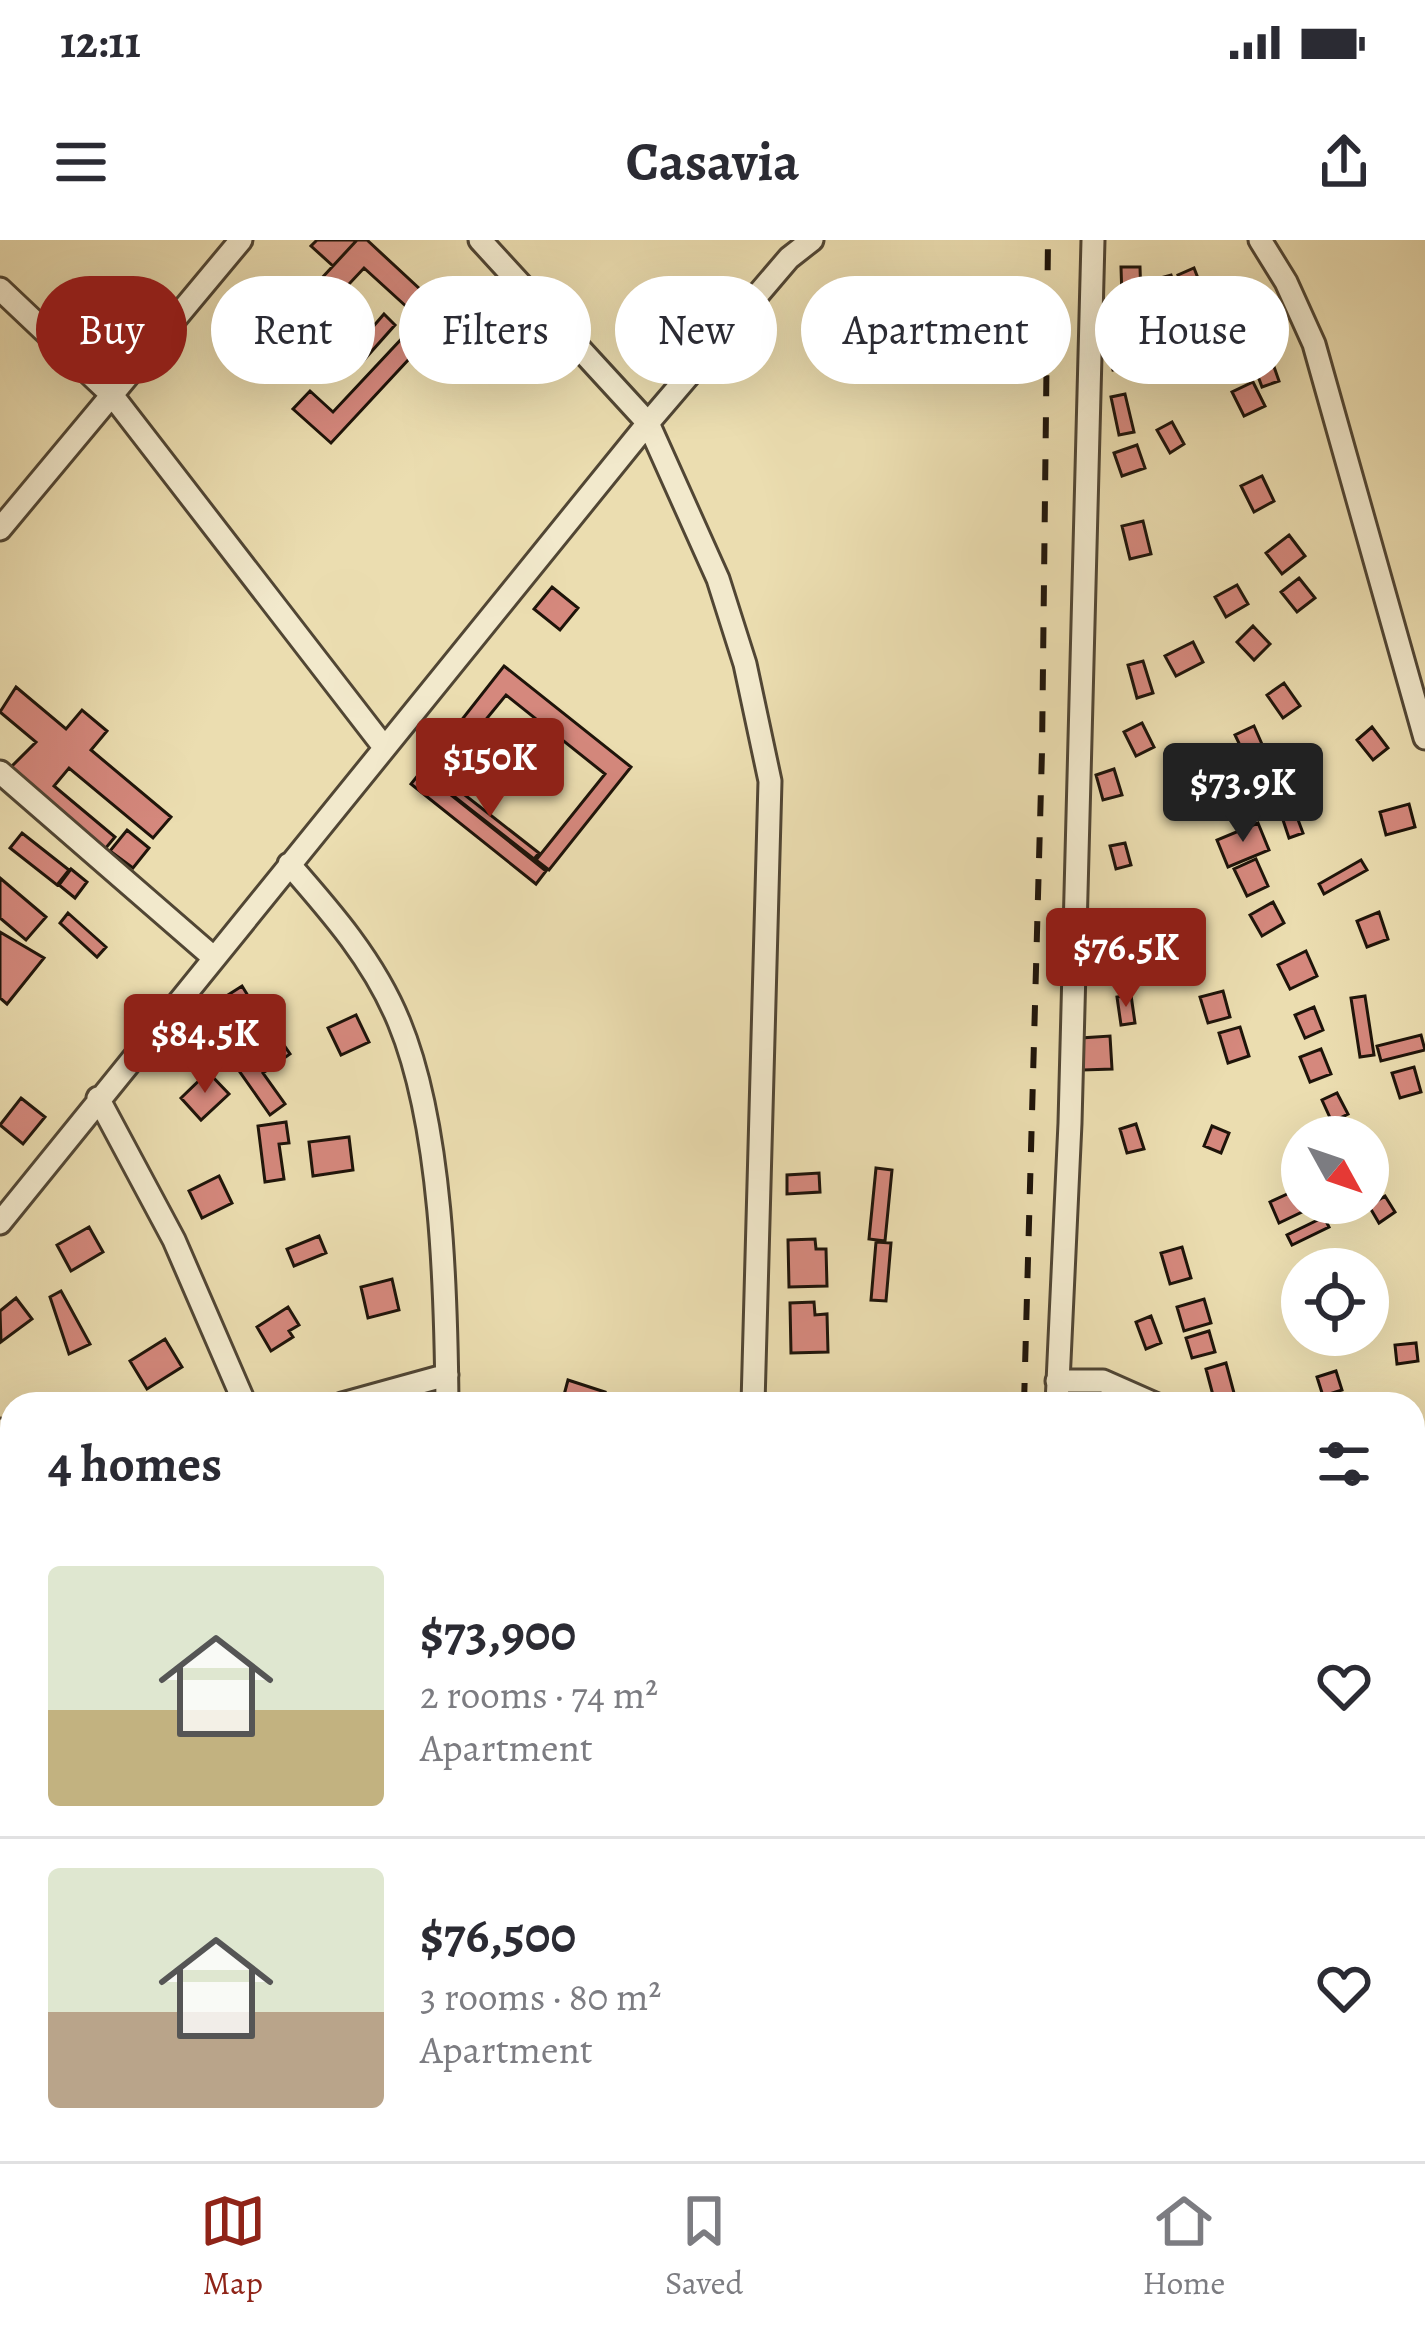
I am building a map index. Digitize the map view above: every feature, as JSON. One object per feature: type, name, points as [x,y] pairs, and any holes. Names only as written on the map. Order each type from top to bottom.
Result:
[{"type":"street","points":[[0,529],[242,240]]},
{"type":"street","points":[[480,240],[648,423],[718,579],[745,664],[770,781],[753,1392]]},
{"type":"street","points":[[0,1223],[648,423],[790,258],[812,240]]},
{"type":"street","points":[[1058,1392],[1070,1123],[1093,240]]},
{"type":"street","points":[[1260,240],[1286,282],[1313,344],[1425,738]]},
{"type":"street","points":[[0,289],[112,395],[384,747]]},
{"type":"street","points":[[0,772],[213,957]]},
{"type":"street","points":[[289,864],[345,927],[400,1023],[423,1105],[439,1239],[448,1392]]},
{"type":"street","points":[[98,1098],[174,1240],[240,1392]]},
{"type":"street","points":[[385,1392],[447,1375]]},
{"type":"street","points":[[1058,1381],[1103,1381],[1128,1392]]},
{"type":"building","points":[[317,240],[357,240],[333,266],[311,246]]},
{"type":"building","points":[[357,240],[367,240],[406,276],[399,276],[399,300],[364,268],[357,276],[324,276]]},
{"type":"building","points":[[1121,267],[1140,267],[1140,276],[1121,276]]},
{"type":"building","points":[[384,314],[395,325],[375,348],[375,324]]},
{"type":"building","points":[[399,341],[399,370],[331,443],[293,409],[310,391],[333,412],[359,384],[375,384],[375,367]]},
{"type":"building","points":[[1254,384],[1265,406],[1244,416],[1232,392]]},
{"type":"building","points":[[1125,394],[1134,432],[1119,435],[1111,397]]},
{"type":"building","points":[[1172,422],[1184,444],[1170,453],[1157,430]]},
{"type":"building","points":[[1137,445],[1145,468],[1122,476],[1114,453]]},
{"type":"building","points":[[1262,476],[1274,501],[1254,512],[1241,486]]},
{"type":"building","points":[[1143,521],[1151,554],[1130,559],[1122,526]]},
{"type":"building","points":[[1289,535],[1305,556],[1282,574],[1266,553]]},
{"type":"building","points":[[1299,578],[1315,598],[1297,612],[1281,592]]},
{"type":"building","points":[[1237,585],[1248,604],[1226,617],[1215,597]]},
{"type":"building","points":[[552,587],[578,608],[560,630],[534,609]]},
{"type":"building","points":[[1253,626],[1270,644],[1254,660],[1237,642]]},
{"type":"building","points":[[1193,642],[1203,662],[1176,676],[1165,656]]},
{"type":"building","points":[[1143,661],[1153,693],[1137,698],[1128,665]]},
{"type":"building","points":[[504,666],[631,767],[549,870],[536,860],[605,774],[506,695],[474,734],[460,722]]},
{"type":"building","points":[[1284,683],[1300,706],[1283,718],[1267,695]]},
{"type":"building","points":[[16,687],[66,729],[82,710],[107,731],[91,750],[171,817],[153,838],[69,768],[54,786],[115,837],[105,849],[9,769],[36,742],[0,712]]},
{"type":"building","points":[[1142,723],[1154,747],[1136,756],[1124,732]]},
{"type":"building","points":[[1254,726],[1265,751],[1247,760],[1235,735]]},
{"type":"building","points":[[1372,727],[1388,748],[1373,760],[1357,740]]},
{"type":"building","points":[[446,740],[461,752],[436,783],[546,871],[536,884],[411,784]]},
{"type":"building","points":[[1114,769],[1122,795],[1103,800],[1096,775]]},
{"type":"building","points":[[447,781],[539,853],[534,859],[442,787]]},
{"type":"building","points":[[1210,781],[1224,801],[1204,816],[1189,795]]},
{"type":"building","points":[[1409,804],[1415,827],[1386,835],[1380,812]]},
{"type":"building","points":[[1294,809],[1303,833],[1289,838],[1281,814]]},
{"type":"building","points":[[1258,823],[1269,850],[1228,867],[1217,840]]},
{"type":"building","points":[[127,830],[149,848],[133,868],[110,851]]},
{"type":"building","points":[[22,833],[69,870],[57,885],[10,848]]},
{"type":"building","points":[[1125,843],[1131,865],[1116,869],[1110,846]]},
{"type":"building","points":[[1256,859],[1268,886],[1247,896],[1234,869]]},
{"type":"building","points":[[1361,860],[1367,870],[1324,894],[1319,884]]},
{"type":"building","points":[[71,869],[87,882],[75,898],[59,885]]},
{"type":"building","points":[[0,878],[46,917],[26,940],[0,918]]},
{"type":"building","points":[[1273,902],[1284,923],[1262,936],[1250,915]]},
{"type":"building","points":[[1379,912],[1388,939],[1367,947],[1357,921]]},
{"type":"building","points":[[68,913],[106,947],[97,957],[60,923]]},
{"type":"building","points":[[1148,915],[1149,933],[1126,935],[1124,918]]},
{"type":"building","points":[[0,932],[44,958],[7,1004],[0,998]]},
{"type":"building","points":[[1095,943],[1119,946],[1115,975],[1092,972]]},
{"type":"building","points":[[1306,951],[1317,976],[1290,989],[1278,965]]},
{"type":"building","points":[[242,986],[258,1012],[233,1027],[217,1002]]},
{"type":"building","points":[[1223,991],[1230,1017],[1208,1023],[1200,997]]},
{"type":"building","points":[[1131,995],[1135,1023],[1121,1025],[1117,997]]},
{"type":"building","points":[[1365,996],[1374,1055],[1360,1057],[1351,998]]},
{"type":"building","points":[[1314,1007],[1323,1030],[1305,1038],[1295,1015]]},
{"type":"building","points":[[356,1015],[369,1042],[341,1055],[328,1028]]},
{"type":"building","points":[[1240,1027],[1249,1056],[1228,1063],[1219,1033]]},
{"type":"building","points":[[277,1035],[290,1054],[263,1073],[285,1104],[270,1115],[235,1065]]},
{"type":"building","points":[[1421,1035],[1425,1050],[1381,1061],[1377,1046]]},
{"type":"building","points":[[1110,1036],[1112,1069],[1083,1070],[1081,1038]]},
{"type":"building","points":[[1321,1049],[1331,1074],[1310,1082],[1300,1057]]},
{"type":"building","points":[[1414,1067],[1421,1092],[1400,1098],[1392,1073]]},
{"type":"building","points":[[208,1072],[229,1094],[201,1120],[181,1098]]},
{"type":"building","points":[[1337,1093],[1348,1114],[1329,1116],[1322,1100]]},
{"type":"building","points":[[21,1098],[45,1117],[23,1144],[0,1125]]},
{"type":"building","points":[[286,1122],[289,1143],[279,1144],[284,1179],[265,1182],[258,1126]]},
{"type":"building","points":[[1136,1124],[1144,1149],[1127,1153],[1120,1129]]},
{"type":"building","points":[[1212,1126],[1229,1133],[1221,1153],[1204,1146]]},
{"type":"building","points":[[349,1137],[353,1170],[313,1176],[309,1142]]},
{"type":"building","points":[[876,1168],[892,1170],[885,1241],[869,1239]]},
{"type":"building","points":[[819,1173],[820,1192],[787,1194],[787,1175]]},
{"type":"building","points":[[219,1176],[232,1203],[202,1218],[189,1191]]},
{"type":"building","points":[[1281,1197],[1281,1222],[1279,1223],[1270,1202]]},
{"type":"building","points":[[1310,1224],[1329,1227],[1292,1245],[1287,1235]]},
{"type":"building","points":[[89,1227],[103,1252],[71,1271],[57,1245]]},
{"type":"building","points":[[319,1236],[326,1253],[294,1266],[287,1249]]},
{"type":"building","points":[[815,1239],[816,1249],[826,1249],[827,1286],[789,1287],[788,1240]]},
{"type":"building","points":[[876,1242],[891,1243],[886,1301],[871,1300]]},
{"type":"building","points":[[1182,1247],[1191,1278],[1170,1284],[1161,1253]]},
{"type":"building","points":[[392,1279],[399,1310],[368,1318],[361,1287]]},
{"type":"building","points":[[61,1291],[90,1344],[69,1354],[50,1297]]},
{"type":"building","points":[[16,1298],[32,1319],[1,1342],[0,1311]]},
{"type":"building","points":[[1204,1299],[1211,1323],[1184,1331],[1177,1307]]},
{"type":"building","points":[[814,1302],[815,1315],[827,1314],[828,1352],[791,1353],[790,1303]]},
{"type":"building","points":[[288,1307],[299,1325],[289,1331],[293,1337],[271,1351],[257,1327]]},
{"type":"building","points":[[1151,1316],[1161,1343],[1146,1349],[1136,1322]]},
{"type":"building","points":[[1209,1331],[1215,1352],[1192,1358],[1186,1338]]},
{"type":"building","points":[[165,1339],[182,1367],[147,1389],[130,1361]]},
{"type":"building","points":[[1416,1343],[1418,1361],[1397,1364],[1395,1345]]},
{"type":"building","points":[[1226,1363],[1234,1392],[1212,1392],[1206,1369]]},
{"type":"building","points":[[1336,1371],[1342,1390],[1322,1392],[1317,1377]]},
{"type":"building","points":[[568,1380],[605,1392],[565,1392]]},
{"type":"railway","points":[[1024,1392],[1042,751],[1048,240]]}]
